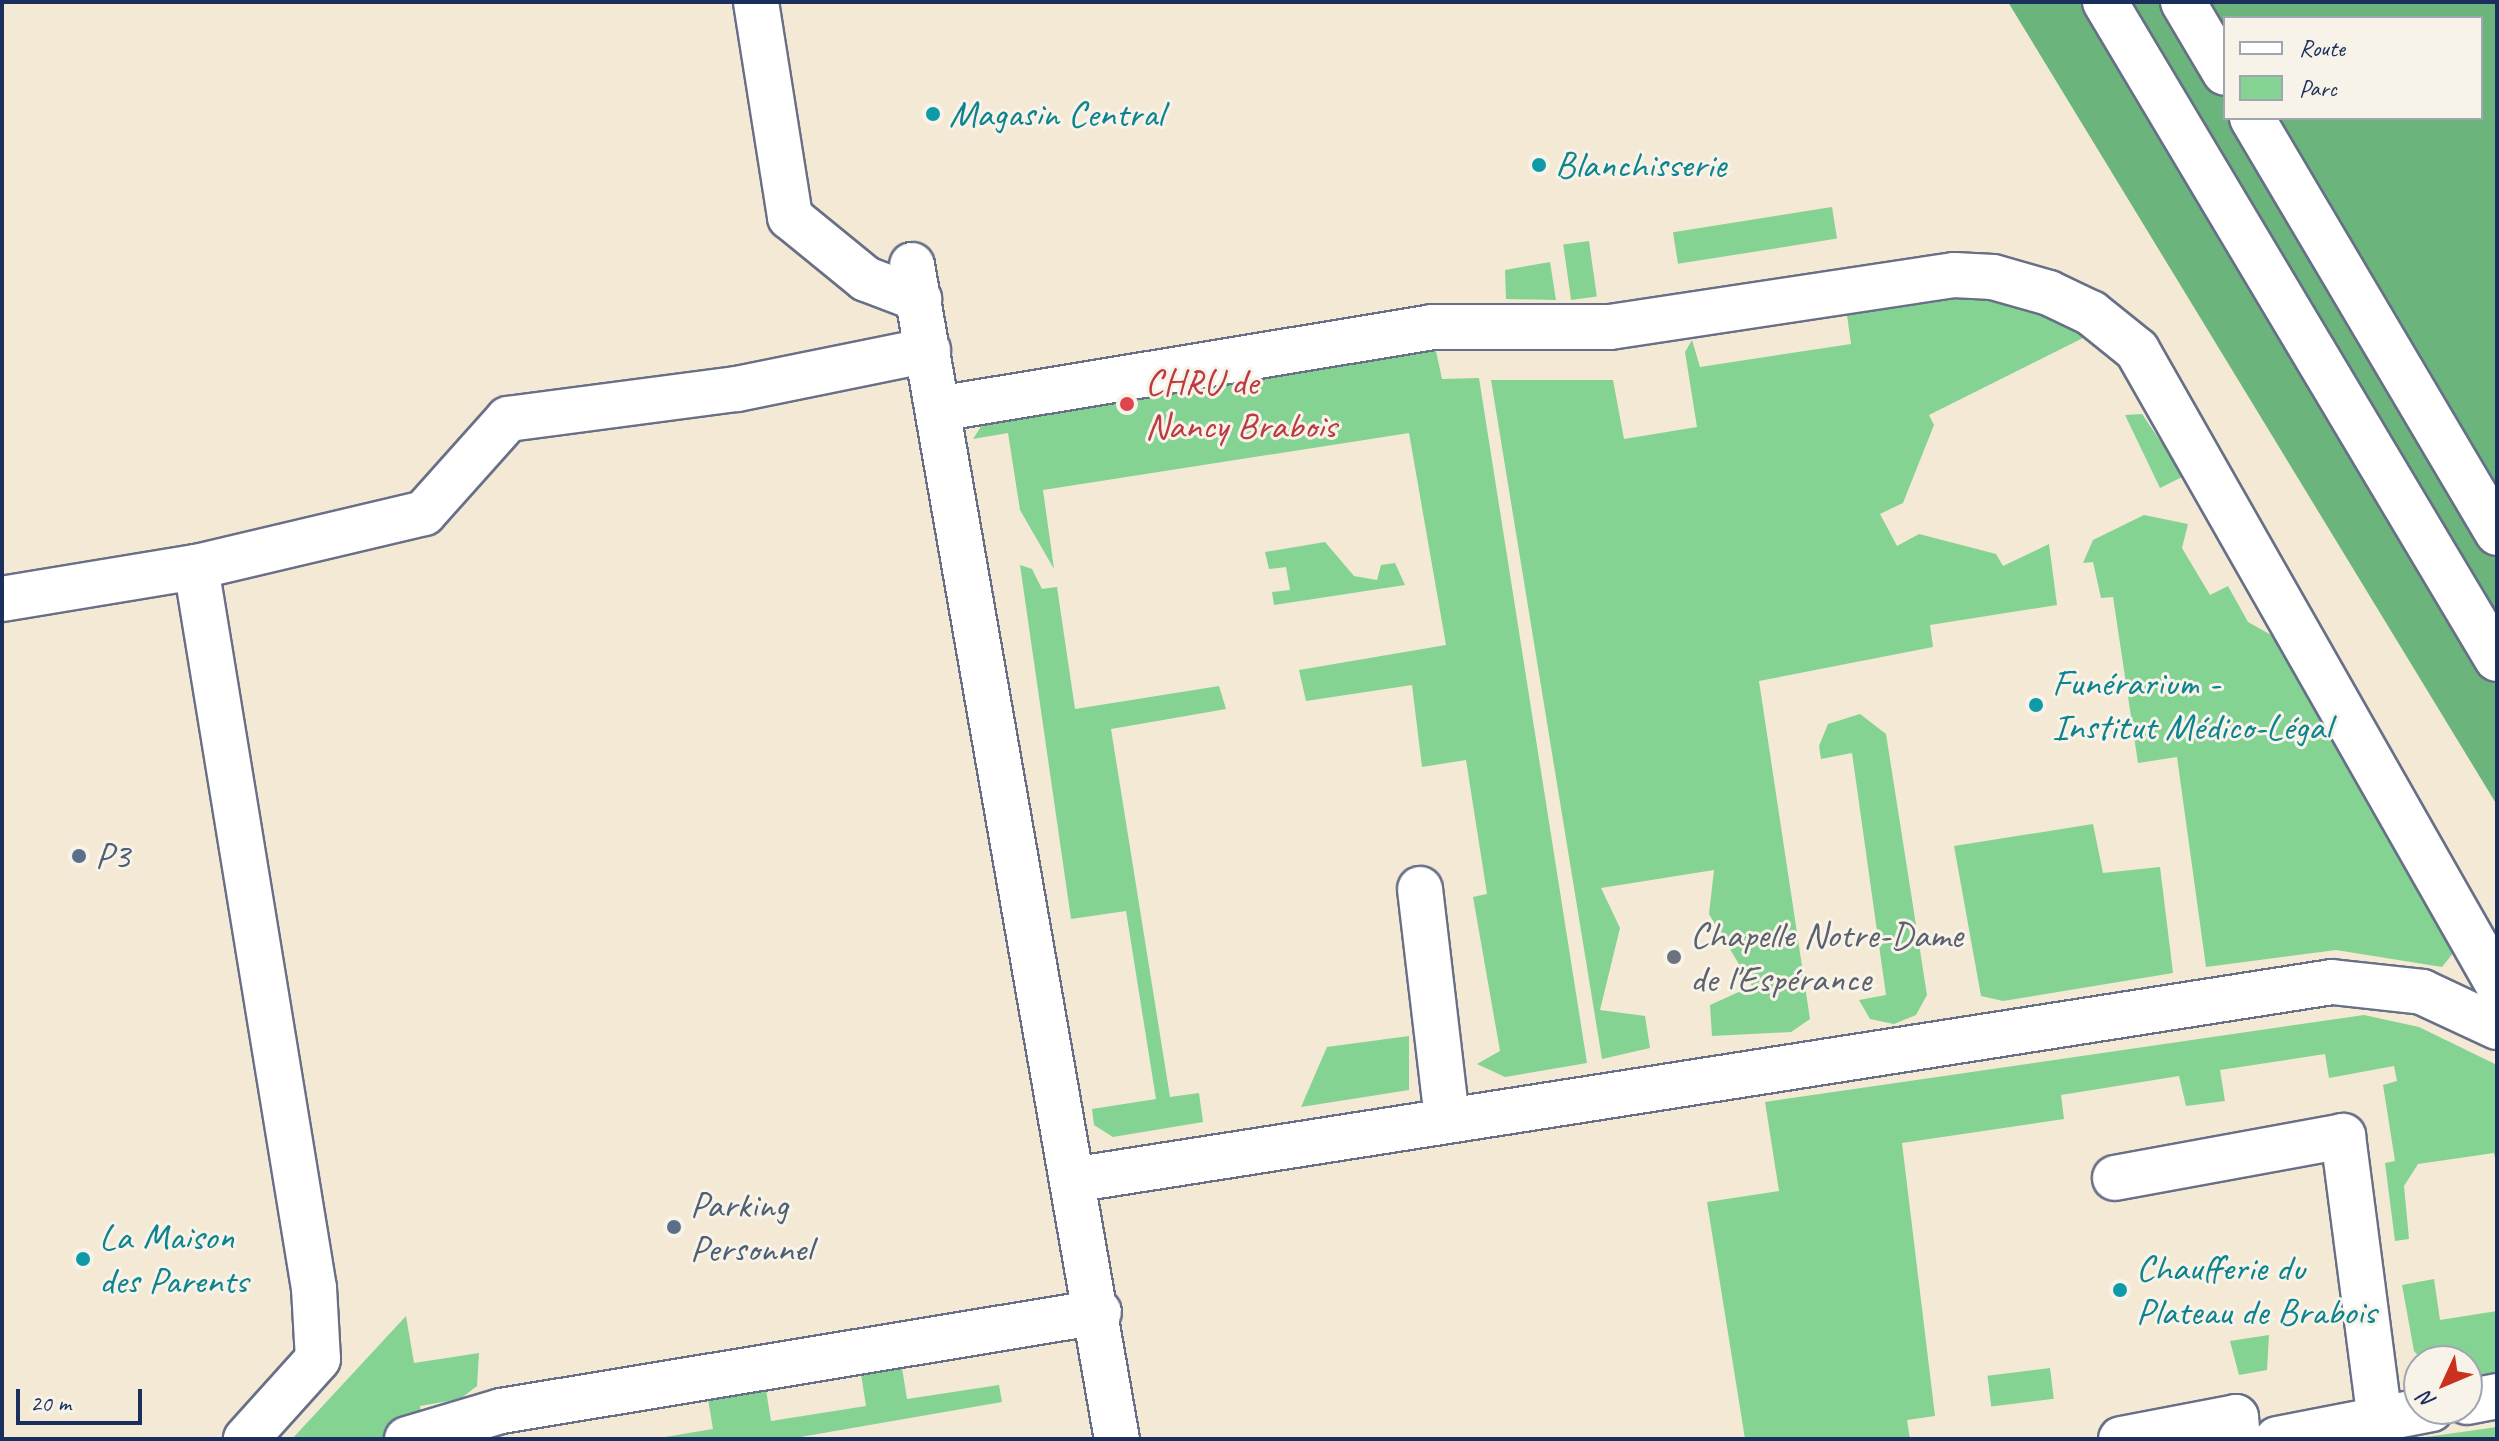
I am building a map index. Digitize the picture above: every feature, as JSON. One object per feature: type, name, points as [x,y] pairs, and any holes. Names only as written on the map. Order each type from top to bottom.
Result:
[{"type":"main road","points":[[756,2],[790,217],[866,279],[915,282],[1072,1180],[1099,1312],[1117,1439]]},
{"type":"main road","points":[[2105,2],[2497,659]]},
{"type":"main road","points":[[2183,2],[2223,70]]},
{"type":"main road","points":[[2253,120],[2497,533]]},
{"type":"main road","points":[[938,409],[1431,327],[1610,327],[1954,275],[1993,277],[2049,293],[2091,313],[2137,350],[2497,983]]},
{"type":"main road","points":[[2,599],[196,567],[424,513],[508,419],[737,389],[928,350]]},
{"type":"main road","points":[[196,567],[315,1302],[318,1359],[246,1439]]},
{"type":"main road","points":[[1420,889],[1447,1118]]},
{"type":"main road","points":[[1072,1180],[1447,1118],[2332,982],[2422,992],[2497,1027]]},
{"type":"main road","points":[[2115,1178],[2343,1136],[2380,1419]]},
{"type":"main road","points":[[407,1439],[501,1411],[1099,1312]]},
{"type":"main road","points":[[2277,1439],[2403,1414]]},
{"type":"main road","points":[[2121,1439],[2236,1417],[2238,1439]]},
{"type":"green space","points":[[2008,2],[2497,2],[2497,805]]},
{"type":"green space","points":[[1832,207],[1837,239],[1678,264],[1673,232]]},
{"type":"green space","points":[[1589,241],[1597,296],[1571,300],[1563,245]]},
{"type":"green space","points":[[1550,262],[1556,300],[1506,299],[1505,270]]},
{"type":"green space","points":[[1958,299],[2007,302],[2089,335],[1929,415],[1934,425],[1903,503],[1880,514],[1897,546],[1919,534],[1996,554],[2003,566],[2049,544],[2057,605],[1930,625],[1933,647],[1759,681],[1810,1019],[1791,1032],[1712,1036],[1710,1005],[1752,986],[1709,914],[1714,870],[1601,888],[1620,928],[1600,1010],[1645,1016],[1650,1048],[1602,1059],[1491,380],[1613,380],[1624,439],[1697,427],[1685,352],[1692,340],[1700,367],[1851,344],[1847,315]]},
{"type":"green space","points":[[1436,351],[1442,379],[1479,378],[1587,1063],[1505,1077],[1477,1064],[1500,1051],[1473,897],[1487,894],[1466,760],[1422,767],[1412,685],[1306,701],[1299,670],[1446,645],[1409,433],[1043,490],[1054,569],[1020,510],[1008,433],[973,439],[984,422]]},
{"type":"green space","points":[[2142,414],[2184,476],[2160,488],[2125,415]]},
{"type":"green space","points":[[2144,515],[2188,524],[2182,548],[2210,595],[2228,586],[2248,622],[2280,640],[2454,952],[2442,967],[2336,950],[2206,967],[2177,757],[2138,763],[2113,597],[2101,598],[2093,562],[2083,563],[2093,540]]},
{"type":"green space","points":[[1325,542],[1354,576],[1377,580],[1381,565],[1395,563],[1405,585],[1274,605],[1272,592],[1290,590],[1286,567],[1269,569],[1265,552]]},
{"type":"green space","points":[[1020,565],[1032,569],[1042,589],[1057,587],[1075,709],[1219,686],[1226,709],[1111,729],[1170,1097],[1199,1093],[1203,1122],[1113,1137],[1094,1125],[1092,1109],[1156,1099],[1126,911],[1071,919]]},
{"type":"green space","points":[[1860,714],[1886,734],[1927,995],[1916,1015],[1894,1024],[1870,1019],[1859,1000],[1886,995],[1852,753],[1821,759],[1819,746],[1828,724]]},
{"type":"green space","points":[[2093,824],[2103,873],[2160,867],[2173,973],[2003,1001],[1981,996],[1954,846]]},
{"type":"green space","points":[[2364,1015],[2419,1027],[2497,1065],[2497,1168],[2494,1153],[2418,1164],[2404,1186],[2409,1239],[2395,1241],[2385,1163],[2395,1161],[2383,1085],[2397,1081],[2394,1066],[2329,1078],[2325,1054],[2220,1070],[2225,1101],[2186,1106],[2179,1076],[2061,1095],[2064,1119],[1902,1143],[1935,1416],[1907,1420],[1910,1439],[1745,1439],[1707,1202],[1779,1191],[1765,1102]]},
{"type":"green space","points":[[1409,1036],[1409,1090],[1301,1107],[1327,1047]]},
{"type":"green space","points":[[2434,1279],[2440,1320],[2497,1311],[2497,1380],[2483,1382],[2483,1345],[2413,1345],[2402,1285]]},
{"type":"green space","points":[[406,1316],[414,1363],[479,1353],[477,1386],[460,1399],[420,1406],[424,1439],[292,1439]]},
{"type":"green space","points":[[2269,1335],[2267,1370],[2239,1375],[2230,1341]]},
{"type":"green space","points":[[902,1368],[907,1399],[999,1385],[1002,1402],[789,1439],[653,1439],[713,1429],[708,1399],[766,1390],[771,1421],[866,1406],[861,1374]]},
{"type":"green space","points":[[2050,1368],[2054,1399],[1991,1406],[1987,1376]]},
{"type":"green space","points":[[2497,1427],[2497,1439],[2412,1439]]},
{"type":"place","name":"Magasin Central","points":[[933,114]]},
{"type":"place","name":"Blanchisserie","points":[[1539,165]]},
{"type":"place","name":"CHRU de Nancy Brabois","points":[[1127,404]]},
{"type":"place","name":"Funérarium - Institut Médico-Légal","points":[[2036,705]]},
{"type":"place","name":"P3","points":[[79,856]]},
{"type":"place","name":"Chapelle Notre-Dame de l'Espérance","points":[[1674,957]]},
{"type":"place","name":"Parking Personnel","points":[[674,1227]]},
{"type":"place","name":"La Maison des Parents","points":[[83,1259]]},
{"type":"place","name":"Chaufferie du Plateau de Brabois","points":[[2120,1290]]}]
